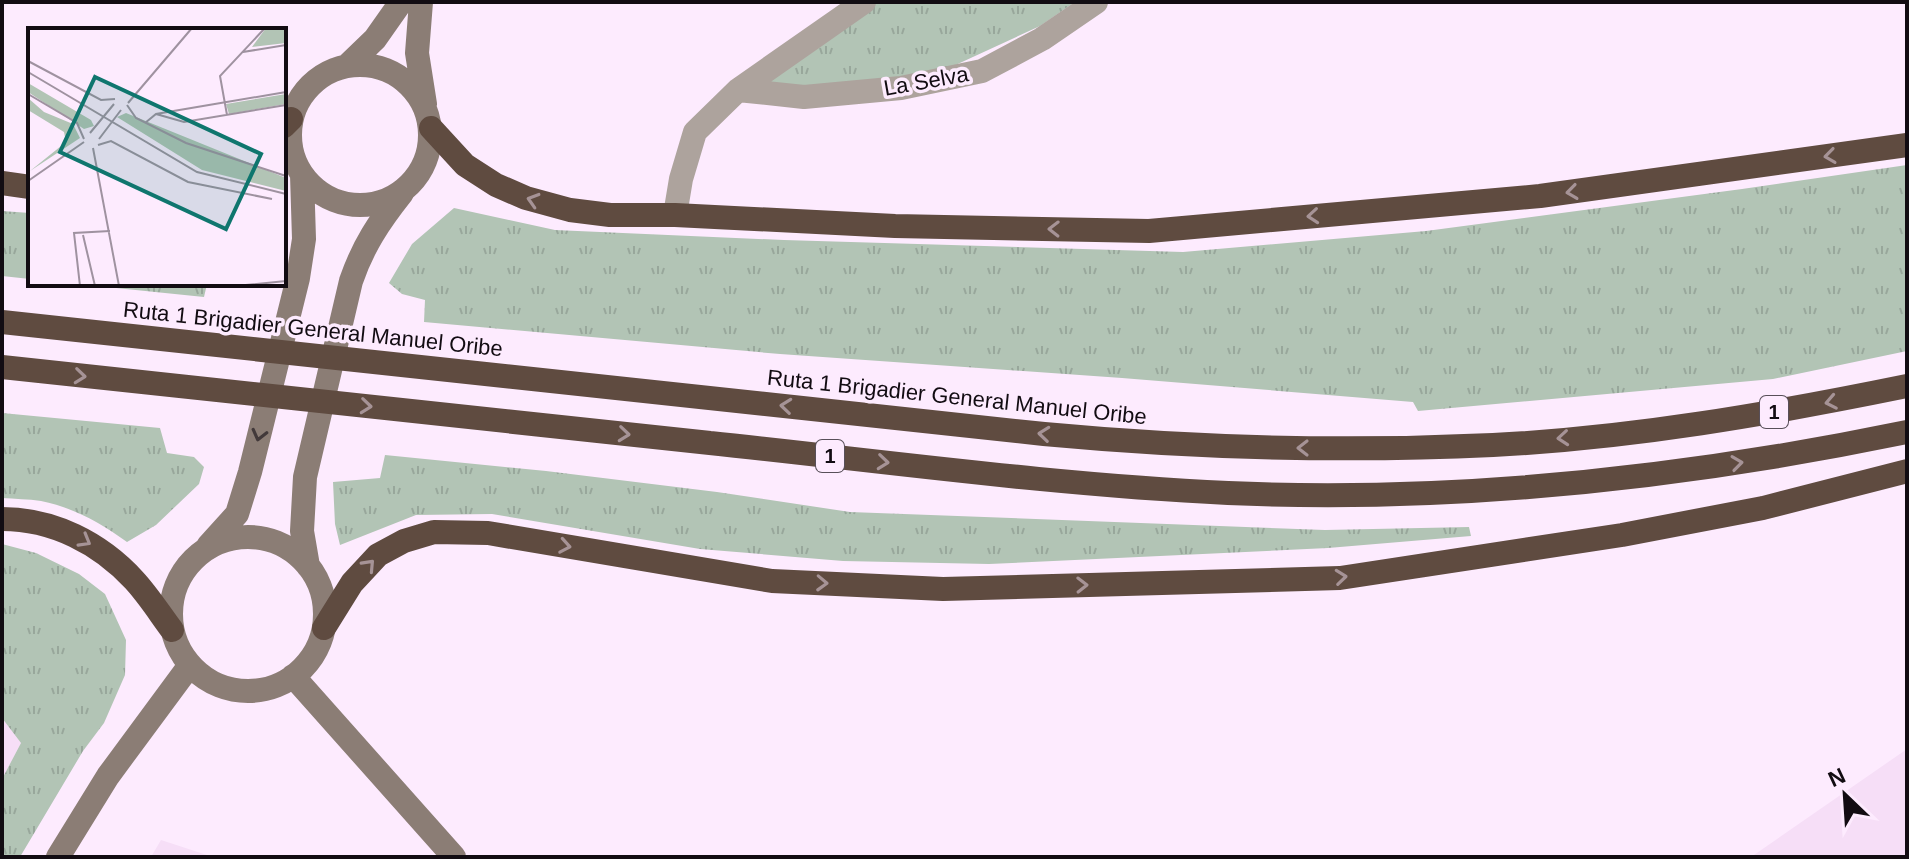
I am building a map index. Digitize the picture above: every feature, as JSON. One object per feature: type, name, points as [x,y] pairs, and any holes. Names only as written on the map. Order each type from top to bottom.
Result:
[{"type":"highway","points":[[428,117],[465,165],[496,185],[526,198],[570,210],[610,215],[675,215],[895,226],[1149,231],[1540,196],[1907,145]]},
{"type":"highway","points":[[2,183],[28,187]]},
{"type":"highway","name":"Ruta 1 Brigadier General Manuel Oribe","points":[[2,322],[1060,435],[1252,448],[1384,449],[1626,433],[1753,416],[1907,386]]},
{"type":"highway","name":"1","points":[[2,367],[1101,484],[1229,493],[1357,494],[1552,486],[1743,462],[1907,432]]},
{"type":"highway","points":[[324,628],[352,583],[378,555],[404,541],[434,532],[488,533],[772,581],[943,589],[1340,578],[1622,535],[1763,508],[1907,471]]},
{"type":"highway","points":[[2,519],[34,521],[91,544],[135,580],[172,630]]},
{"type":"street","points":[[348,65],[375,39],[401,2]]},
{"type":"street","points":[[308,566],[302,531],[305,477],[351,281],[376,225],[419,172],[429,152],[428,117],[417,53],[421,2]]},
{"type":"street","points":[[675,215],[681,179],[695,132],[738,90],[864,2]]},
{"type":"street","name":"La Selva","points":[[738,90],[804,97],[901,88],[982,71],[1042,39],[1096,2]]},
{"type":"street","points":[[404,190],[384,201],[361,205],[339,202],[318,192],[302,175],[293,158],[288,123],[311,84],[328,72],[348,65],[371,65],[394,72],[412,87],[428,117]]},
{"type":"street","points":[[204,551],[230,539],[259,538],[287,547],[308,566],[323,596],[324,628],[313,655],[293,676],[259,691],[239,691],[204,678],[182,655],[172,630],[170,612],[173,594],[190,563],[237,514],[250,472],[298,278],[304,239],[302,175]]},
{"type":"street","points":[[58,857],[108,776],[190,665]]},
{"type":"street","points":[[293,676],[454,857]]},
{"type":"shaded area","points":[[2,718],[21,743],[2,779]]},
{"type":"shaded area","points":[[1907,749],[1907,857],[1751,857]]},
{"type":"shaded area","points":[[161,840],[213,857],[151,857]]},
{"type":"green space","points":[[871,2],[1075,2],[1040,26],[949,68],[859,87],[760,85]]},
{"type":"green space","points":[[1907,165],[1907,351],[1773,379],[1418,411],[1413,402],[780,354],[424,322],[425,300],[402,294],[389,283],[412,244],[454,208],[555,230],[1183,252],[1426,231]]},
{"type":"green space","points":[[2,211],[28,213],[28,279],[2,276]]},
{"type":"green space","points":[[97,286],[207,286],[204,297]]},
{"type":"green space","points":[[2,413],[160,428],[167,453],[194,457],[204,467],[199,484],[156,525],[127,542],[97,522],[64,507],[41,501],[2,498]]},
{"type":"green space","points":[[385,455],[546,471],[850,512],[1325,530],[1469,527],[1471,536],[1328,548],[989,564],[843,561],[700,549],[492,514],[416,515],[340,545],[335,524],[333,482],[380,478]]},
{"type":"green space","points":[[2,544],[36,553],[79,574],[105,594],[126,640],[125,675],[104,723],[83,751],[20,857],[2,857],[2,779],[21,743],[2,718]]}]
